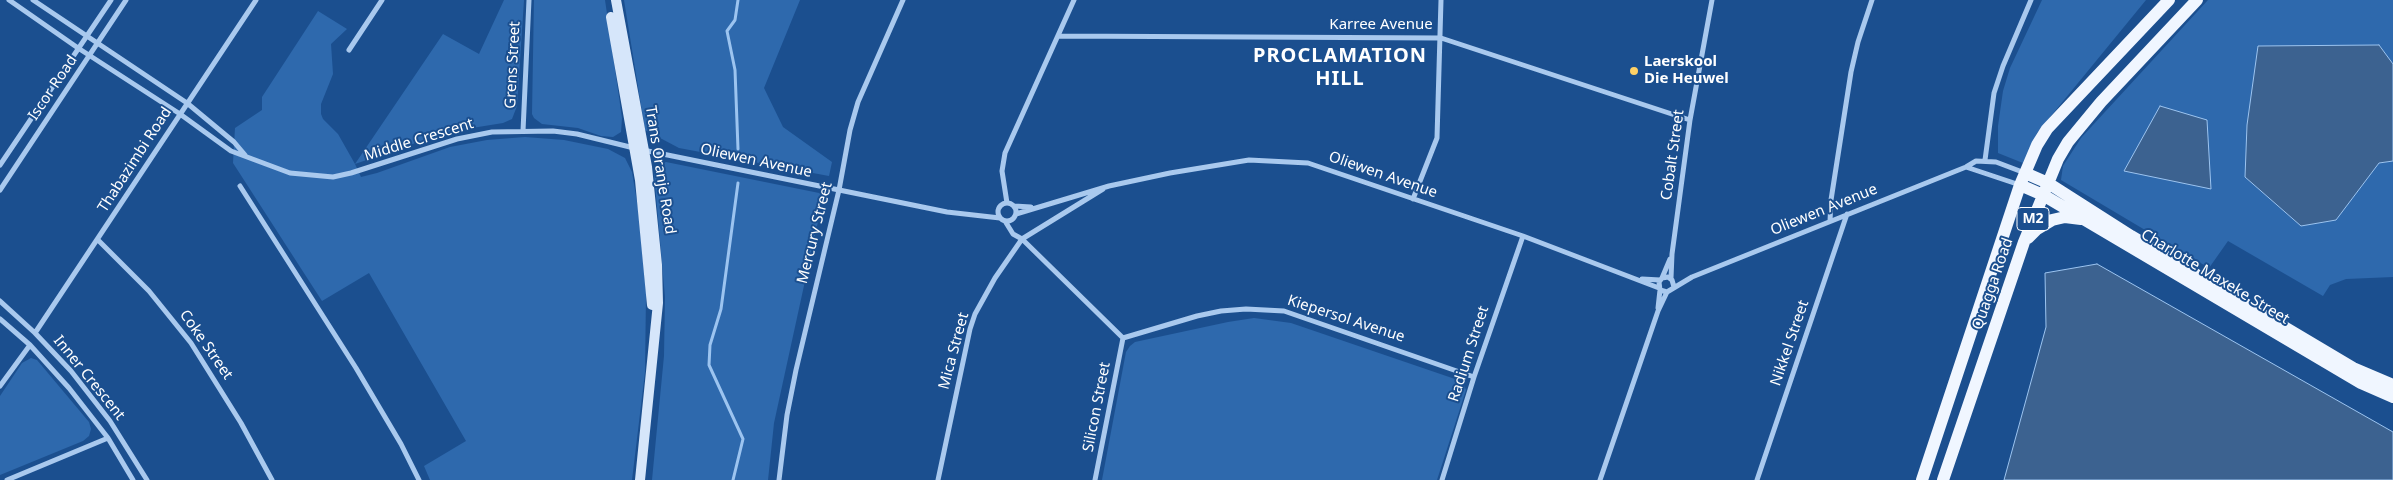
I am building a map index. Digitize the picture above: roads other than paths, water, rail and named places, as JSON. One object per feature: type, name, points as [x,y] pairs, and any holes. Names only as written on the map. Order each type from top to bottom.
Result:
[{"type":"main road","name":"Trans Oranje Road","points":[[609,0],[644,208],[655,346]]},
{"type":"main road","name":"Trans Oranje Road","points":[[616,0],[644,151],[657,265],[658,303],[655,346],[640,480]]},
{"type":"main road","name":"Quagga Road","points":[[1922,480],[2022,179],[2047,129],[2169,0]]},
{"type":"main road","name":"Quagga Road","points":[[1943,480],[2024,242],[2058,159],[2068,142],[2101,102],[2197,0]]},
{"type":"main road","name":"Charlotte Maxeke Street","points":[[2022,179],[2045,189],[2131,236],[2342,362],[2364,374],[2393,385]]},
{"type":"main road","name":"Charlotte Maxeke Street","points":[[2045,189],[2086,220],[2338,370],[2371,388],[2393,397]]},
{"type":"main road","points":[[2024,242],[2037,229],[2052,220],[2071,217],[2086,220]]},
{"type":"street","name":"Middle Crescent","points":[[9,0],[78,48],[180,114],[231,151],[290,174],[333,177],[370,168],[457,139],[492,132],[523,130],[577,134],[634,148]]},
{"type":"street","name":"Middle Crescent","points":[[33,0],[187,103],[234,142],[245,156]]},
{"type":"street","name":"Iscor Road","points":[[0,165],[111,0]]},
{"type":"street","name":"Iscor Road","points":[[0,190],[126,0]]},
{"type":"street","name":"Thabazimbi Road","points":[[35,333],[256,0]]},
{"type":"street","points":[[349,50],[382,0]]},
{"type":"street","name":"Grens Street","points":[[523,130],[529,0]]},
{"type":"street","name":"Mercury Street","points":[[779,480],[787,416],[796,370],[839,190],[850,130],[858,102],[904,0]]},
{"type":"street","points":[[1007,203],[1002,171],[1005,154],[1074,0]]},
{"type":"street","points":[[1413,199],[1437,138],[1441,0]]},
{"type":"street","name":"Cobalt Street","points":[[1674,287],[1671,279],[1672,254],[1690,120],[1712,0]]},
{"type":"street","points":[[1830,221],[1831,200],[1851,72],[1858,42],[1872,0]]},
{"type":"street","points":[[2022,179],[1985,160],[1994,93],[2003,66],[2031,0]]},
{"type":"street","name":"Karree Avenue","points":[[1058,36],[1440,38],[1690,120]]},
{"type":"street","name":"Oliewen Avenue","points":[[634,148],[947,212],[1003,219],[1109,186],[1170,173],[1261,160],[1308,163],[1328,168],[1522,236],[1639,279],[1667,292],[1692,277],[1966,168],[1976,161],[1985,160]]},
{"type":"street","points":[[1966,168],[2022,179]]},
{"type":"street","points":[[240,186],[356,368],[401,444],[418,480]]},
{"type":"street","name":"Oliewen Avenue","points":[[1022,239],[1109,186]]},
{"type":"street","points":[[1007,203],[1014,206],[1015,216],[1011,232]]},
{"type":"street","points":[[981,217],[1007,203]]},
{"type":"street","name":"Oliewen Avenue","points":[[1014,206],[1037,207]]},
{"type":"street","points":[[999,209],[1011,232],[1022,239],[1123,338]]},
{"type":"street","name":"Nikkel Street","points":[[1757,480],[1847,214]]},
{"type":"street","name":"Radium Street","points":[[1442,480],[1474,377],[1522,236]]},
{"type":"street","name":"Mica Street","points":[[938,480],[970,329],[995,278],[1022,239]]},
{"type":"street","name":"Coke Street","points":[[98,240],[149,291],[191,343],[241,423],[272,480]]},
{"type":"street","name":"Cobalt Street","points":[[1660,289],[1661,279],[1672,254]]},
{"type":"street","name":"Oliewen Avenue","points":[[1639,279],[1692,277]]},
{"type":"street","points":[[1658,311],[1660,289]]},
{"type":"street","points":[[1600,480],[1658,311],[1667,292]]},
{"type":"street","name":"Inner Crescent","points":[[0,301],[35,333],[71,371],[96,402],[147,480]]},
{"type":"street","name":"Kiepersol Avenue","points":[[1123,338],[1197,316],[1221,311],[1246,309],[1284,311],[1474,377]]},
{"type":"street","name":"Inner Crescent","points":[[0,319],[30,345],[69,388],[108,438],[133,480]]},
{"type":"street","name":"Silicon Street","points":[[1095,480],[1123,338]]},
{"type":"street","points":[[0,386],[30,345]]},
{"type":"street","points":[[9,479],[108,438]]},
{"type":"waterway","points":[[738,0],[735,20],[727,31],[735,70],[738,149]]},
{"type":"waterway","points":[[733,480],[743,439],[709,365],[710,345],[721,309],[738,183]]},
{"type":"place","name":"Laerskool Die Heuwel","points":[[1634,71]]},
{"type":"district","name":"PROCLAMATION HILL","points":[[1340,68]]}]
